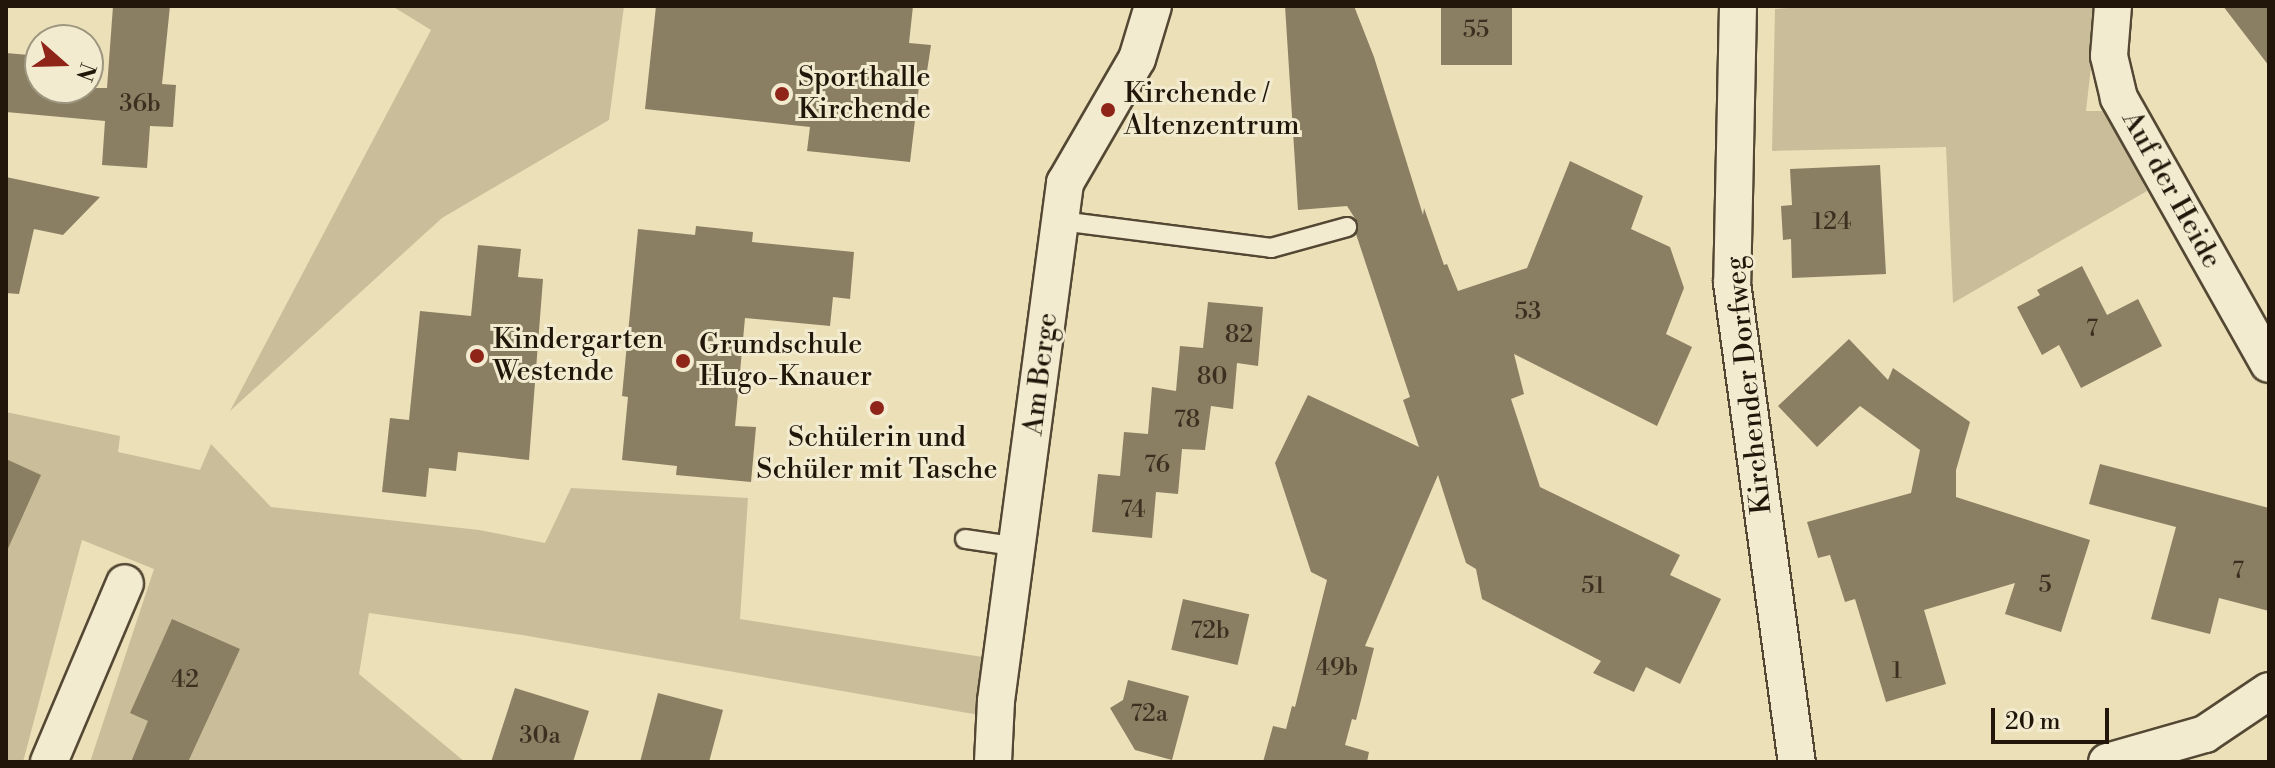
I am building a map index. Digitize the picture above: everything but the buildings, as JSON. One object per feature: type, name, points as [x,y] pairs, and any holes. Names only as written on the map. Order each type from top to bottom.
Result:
[{"type":"street","name":"Am Berge","points":[[993,762],[996,701],[1019,547],[1065,183],[1137,59],[1153,6]]},
{"type":"street","name":"Kirchender Dorfweg","points":[[1738,6],[1732,283],[1806,762]]},
{"type":"street","name":"Auf der Heide","points":[[2113,6],[2109,56],[2119,98],[2269,364]]},
{"type":"street","points":[[49,762],[125,583]]},
{"type":"street","points":[[2107,762],[2205,734],[2269,691]]},
{"type":"lane","points":[[1061,221],[1271,248],[1347,227]]},
{"type":"lane","points":[[965,539],[1019,547]]},
{"type":"shaded area","points":[[392,6],[624,6],[609,120],[442,218],[230,411],[431,30]]},
{"type":"shaded area","points":[[1822,6],[2098,6],[2086,111],[2104,111],[2112,120],[2147,191],[1953,303],[1946,147],[1772,151],[1775,9]]},
{"type":"shaded area","points":[[6,412],[120,436],[118,452],[200,470],[211,444],[271,507],[479,530],[545,543],[571,488],[748,498],[740,619],[989,658],[985,716],[522,635],[369,613],[359,674],[465,762],[90,762],[154,569],[82,540],[23,762],[6,762]]},
{"type":"place","name":"Sporthalle Kirchende","points":[[782,94]]},
{"type":"place","name":"Kirchende / Altenzentrum","points":[[1108,110]]},
{"type":"place","name":"Kindergarten Westende","points":[[477,356]]},
{"type":"place","name":"Grundschule Hugo-Knauer","points":[[683,361]]},
{"type":"place","name":"Schülerin und Schüler mit Tasche","points":[[877,408]]}]
